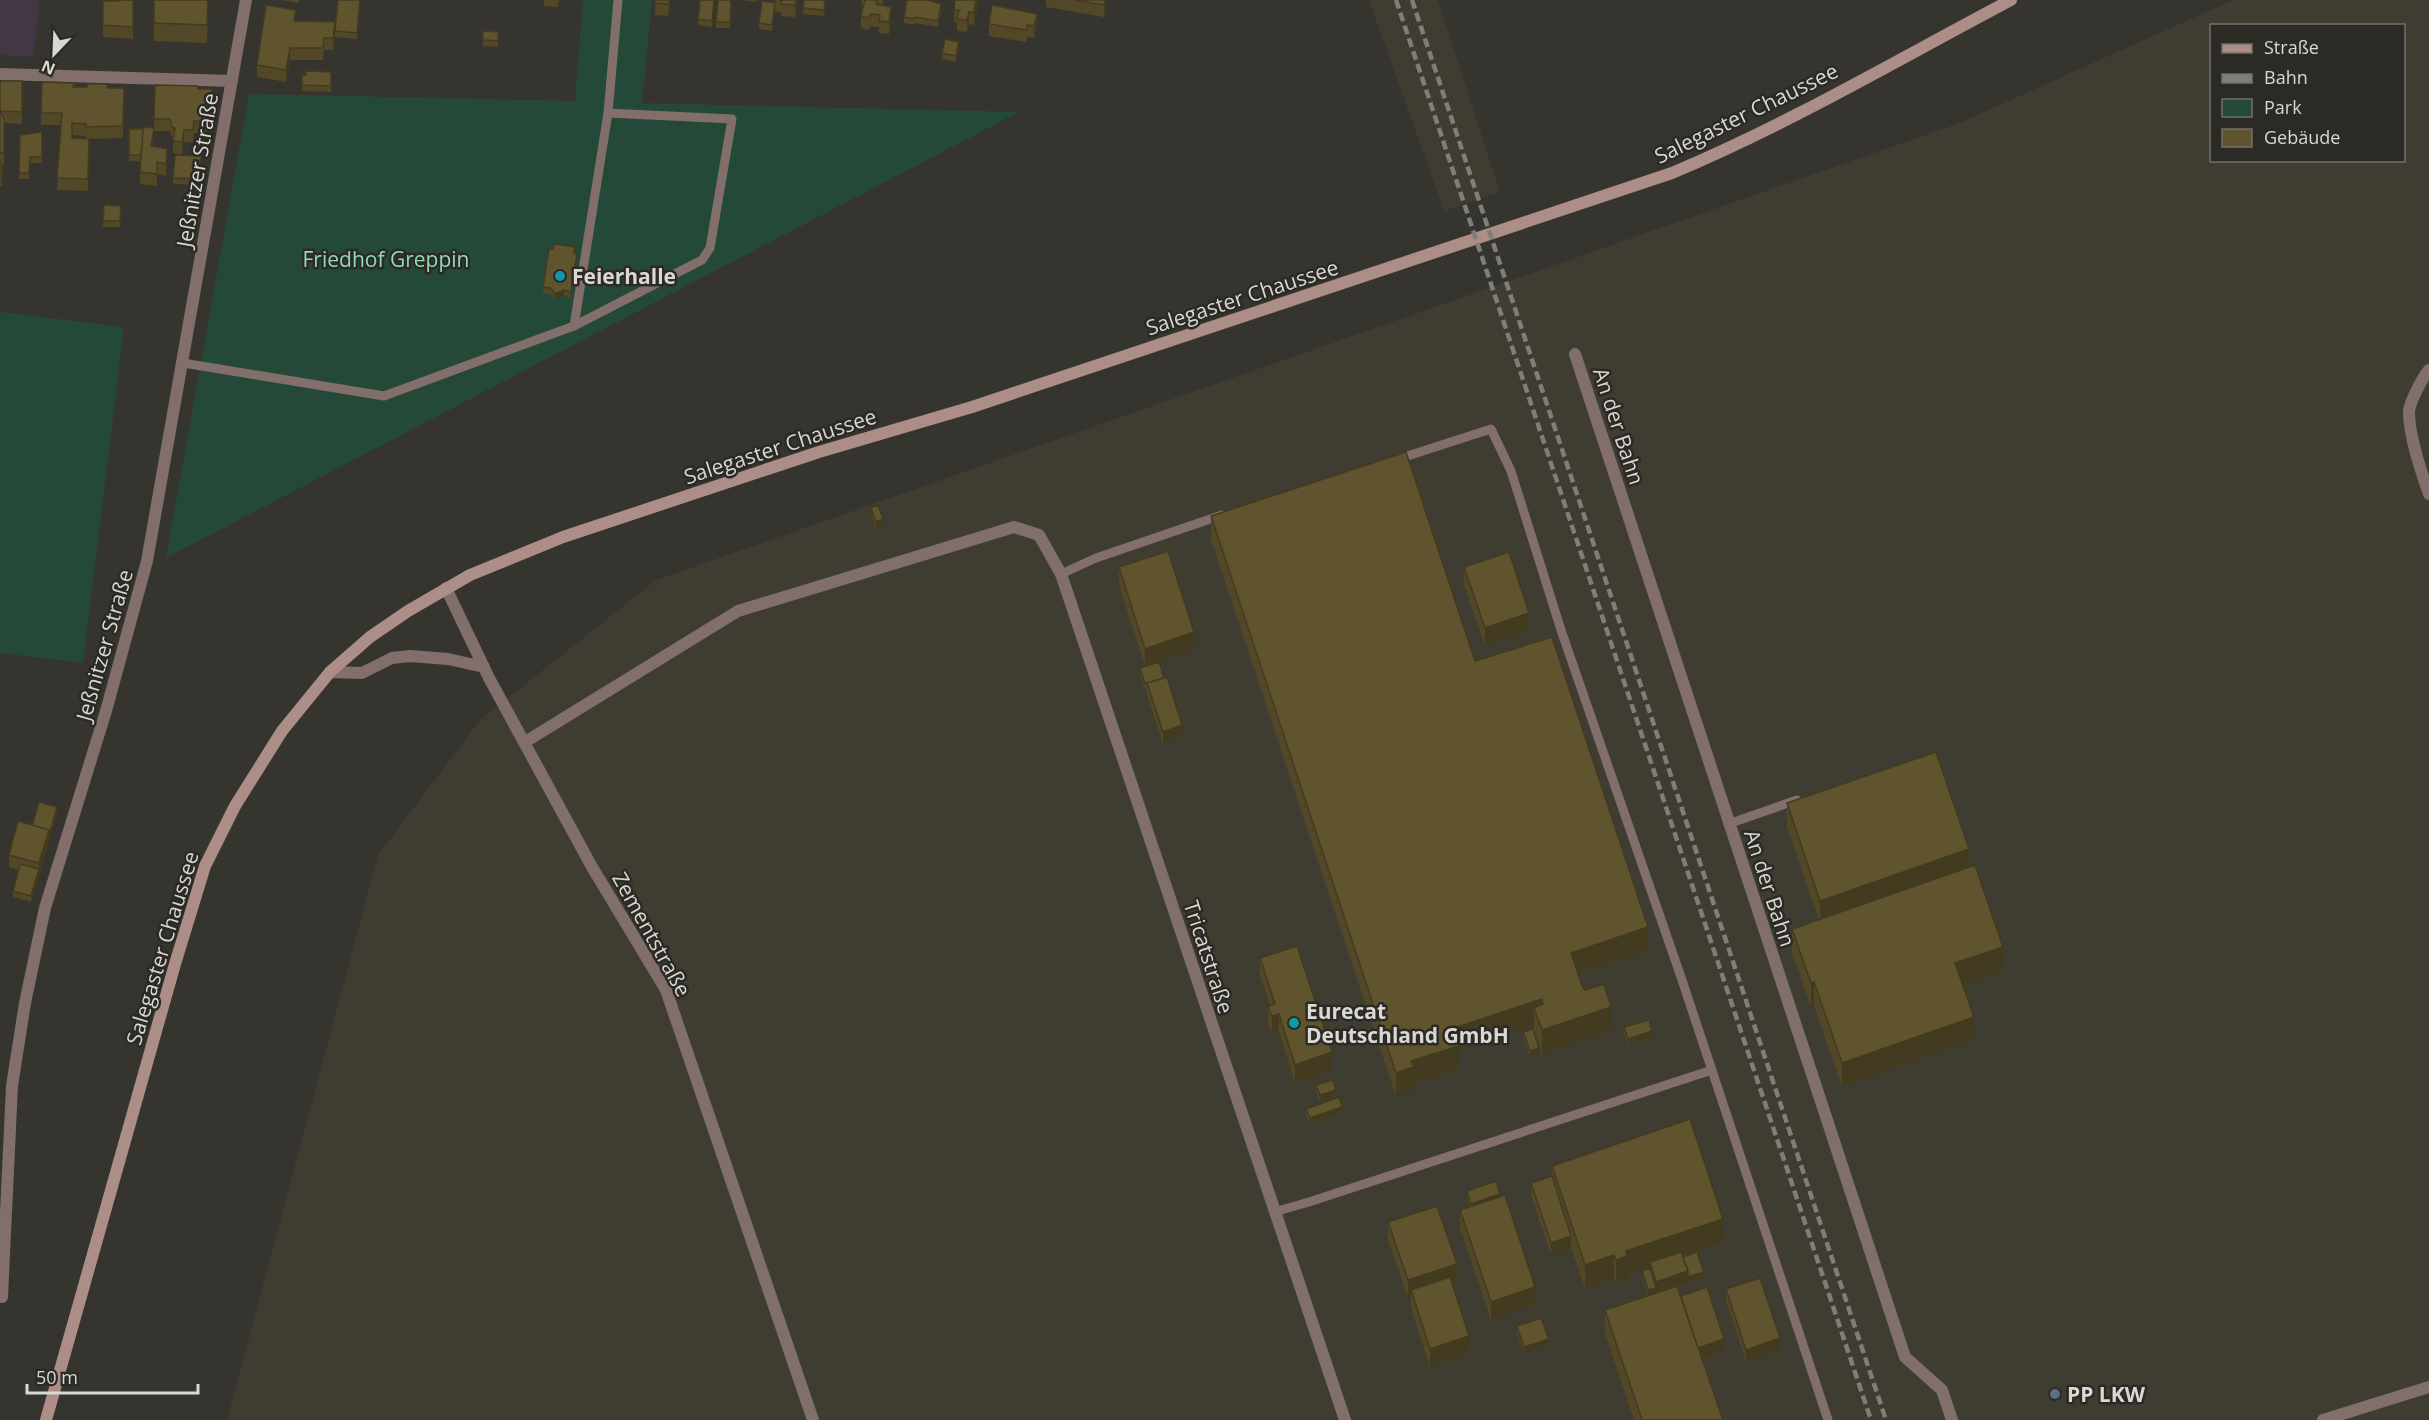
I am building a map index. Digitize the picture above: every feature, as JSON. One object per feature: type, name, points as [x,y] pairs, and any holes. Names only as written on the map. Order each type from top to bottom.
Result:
[{"type":"main road","name":"Salegaster Chaussee","points":[[46,1420],[175,964],[206,866],[235,807],[282,731],[330,672],[370,637],[446,588],[494,564],[563,537],[819,452],[972,407],[1672,173],[1735,145],[1798,113],[2011,0]]},
{"type":"street","name":"Jeßnitzer Straße","points":[[2,1297],[12,1086],[24,1003],[45,908],[106,711],[147,561],[246,0]]},
{"type":"street","points":[[0,74],[232,81]]},
{"type":"street","name":"An der Bahn","points":[[1575,354],[1905,1357],[1942,1390],[1952,1420]]},
{"type":"street","points":[[2429,370],[2409,410],[2420,468],[2429,494]]},
{"type":"street","name":"Tricatstraße","points":[[525,742],[738,610],[1014,527],[1039,535],[1061,574],[1345,1420]]},
{"type":"street","name":"Zementstraße","points":[[446,588],[484,667],[592,867],[666,990],[813,1420]]},
{"type":"street","points":[[330,672],[362,673],[392,658],[410,656],[448,659],[484,667]]},
{"type":"street","points":[[2323,1420],[2429,1387]]},
{"type":"lane","points":[[574,326],[608,113],[618,0]]},
{"type":"lane","points":[[183,363],[384,396],[574,326],[702,260],[710,248],[732,119],[608,113]]},
{"type":"lane","points":[[1380,464],[1491,429],[1511,471],[1561,630],[1712,1070],[1827,1420]]},
{"type":"lane","points":[[1061,574],[1096,558],[1235,510]]},
{"type":"lane","points":[[1728,824],[1809,796]]},
{"type":"lane","points":[[1274,1212],[1712,1070]]},
{"type":"shaded area","points":[[0,0],[40,0],[33,57],[0,55]]},
{"type":"shaded area","points":[[1369,0],[1438,0],[1500,192],[1444,211]]},
{"type":"shaded area","points":[[2233,0],[2429,0],[2429,1420],[227,1420],[378,855],[480,720],[656,580],[1957,124]]},
{"type":"green space","name":"Friedhof Greppin","points":[[583,0],[652,0],[642,103],[1019,112],[166,558],[249,94],[575,101]]},
{"type":"green space","points":[[0,312],[124,327],[83,663],[0,653]]},
{"type":"building","points":[[133,0],[133,27],[103,25],[103,1]]},
{"type":"building","points":[[154,0],[208,0],[207,25],[154,23]]},
{"type":"building","points":[[338,0],[360,0],[357,33],[335,31]]},
{"type":"building","points":[[655,0],[669,0],[668,4],[655,3]]},
{"type":"building","points":[[700,0],[714,0],[712,21],[698,19]]},
{"type":"building","points":[[718,0],[731,0],[730,22],[716,22]]},
{"type":"building","points":[[782,0],[796,0],[795,5],[781,4]]},
{"type":"building","points":[[804,0],[825,0],[824,10],[803,8]]},
{"type":"building","points":[[865,0],[877,0],[876,4],[891,7],[889,22],[879,21],[880,15],[870,14],[869,18],[861,16]]},
{"type":"building","points":[[907,0],[927,0],[941,4],[938,21],[904,17]]},
{"type":"building","points":[[955,0],[976,0],[974,13],[969,12],[967,20],[957,19],[959,10],[954,10]]},
{"type":"building","points":[[1075,0],[1105,0],[1104,5]]},
{"type":"building","points":[[762,1],[775,3],[772,25],[759,23]]},
{"type":"building","points":[[266,5],[296,10],[294,21],[335,22],[333,38],[324,38],[323,48],[290,48],[286,70],[257,65]]},
{"type":"building","points":[[992,5],[1037,14],[1034,26],[1027,25],[1026,30],[989,24]]},
{"type":"building","points":[[483,31],[498,32],[498,41],[483,40]]},
{"type":"building","points":[[945,39],[959,42],[956,56],[942,53]]},
{"type":"building","points":[[306,71],[331,72],[331,86],[302,85],[302,75],[306,75]]},
{"type":"building","points":[[0,81],[22,81],[22,112],[0,111]]},
{"type":"building","points":[[42,82],[74,83],[73,87],[107,84],[107,88],[124,88],[123,126],[86,127],[86,124],[72,123],[72,138],[89,139],[88,179],[57,178],[62,113],[41,113]]},
{"type":"building","points":[[155,85],[198,86],[198,89],[212,89],[206,121],[194,121],[193,130],[184,130],[182,142],[173,141],[175,128],[172,127],[170,119],[154,119]]},
{"type":"building","points":[[0,111],[4,119],[4,153],[0,153]]},
{"type":"building","points":[[143,127],[154,128],[151,146],[167,149],[166,164],[157,162],[157,174],[140,172]]},
{"type":"building","points":[[129,129],[143,129],[141,155],[129,155]]},
{"type":"building","points":[[42,132],[42,157],[30,157],[29,173],[19,173],[20,135]]},
{"type":"building","points":[[175,155],[201,156],[197,179],[173,178]]},
{"type":"building","points":[[0,163],[2,163],[2,180],[0,180]]},
{"type":"building","points":[[104,205],[121,206],[120,221],[103,221]]},
{"type":"building","name":"Feierhalle","points":[[554,244],[575,247],[574,253],[577,254],[571,292],[564,290],[555,294],[551,288],[543,287],[549,249],[553,249]]},
{"type":"building","points":[[1406,452],[1475,661],[1552,637],[1648,927],[1571,953],[1582,986],[1585,990],[1604,984],[1611,1007],[1542,1030],[1534,1008],[1543,1004],[1542,999],[1454,1028],[1459,1046],[1411,1061],[1414,1067],[1396,1073],[1211,516]]},
{"type":"building","points":[[878,505],[883,519],[876,522],[871,508]]},
{"type":"building","points":[[1168,551],[1194,632],[1145,649],[1119,567]]},
{"type":"building","points":[[1509,552],[1529,613],[1485,628],[1464,567]]},
{"type":"building","points":[[1159,662],[1164,678],[1145,684],[1140,668]]},
{"type":"building","points":[[1167,677],[1182,725],[1163,732],[1147,683]]},
{"type":"building","points":[[1936,752],[1969,849],[1820,901],[1787,803]]},
{"type":"building","points":[[39,802],[57,807],[49,836],[49,830],[32,826]]},
{"type":"building","points":[[18,821],[49,830],[39,863],[9,855]]},
{"type":"building","points":[[20,864],[39,869],[31,896],[13,891]]},
{"type":"building","points":[[1975,865],[2003,947],[1955,963],[1974,1017],[1842,1063],[1814,982],[1811,983],[1792,929]]},
{"type":"building","name":"Eurecat Deutschland GmbH","points":[[1297,946],[1332,1052],[1295,1065],[1279,1014],[1272,1016],[1268,1006],[1275,1004],[1260,958]]},
{"type":"building","points":[[1649,1020],[1652,1031],[1628,1039],[1624,1027]]},
{"type":"building","points":[[1533,1029],[1539,1048],[1530,1051],[1523,1032]]},
{"type":"building","points":[[1333,1080],[1336,1090],[1320,1095],[1316,1085]]},
{"type":"building","points":[[1339,1097],[1342,1107],[1310,1118],[1306,1109]]},
{"type":"building","points":[[1690,1119],[1723,1219],[1626,1251],[1627,1256],[1616,1260],[1614,1255],[1585,1265],[1552,1166]]},
{"type":"building","points":[[1552,1176],[1571,1236],[1551,1243],[1531,1183]]},
{"type":"building","points":[[1496,1181],[1500,1194],[1471,1204],[1467,1191]]},
{"type":"building","points":[[1505,1195],[1535,1287],[1491,1302],[1460,1210]]},
{"type":"building","points":[[1437,1206],[1457,1264],[1408,1280],[1388,1222]]},
{"type":"building","points":[[1681,1252],[1688,1271],[1656,1282],[1650,1262]]},
{"type":"building","points":[[1697,1252],[1704,1272],[1688,1277],[1683,1257]]},
{"type":"building","points":[[1650,1268],[1656,1288],[1648,1290],[1642,1271]]},
{"type":"building","points":[[1450,1277],[1469,1336],[1430,1349],[1411,1290]]},
{"type":"building","points":[[1760,1278],[1780,1338],[1746,1350],[1726,1289]]},
{"type":"building","points":[[1677,1286],[1723,1420],[1642,1420],[1605,1310]]},
{"type":"building","points":[[1707,1287],[1724,1339],[1698,1348],[1681,1296]]},
{"type":"building","points":[[1541,1318],[1549,1339],[1524,1347],[1517,1326]]},
{"type":"railway","points":[[1396,0],[1871,1420]]},
{"type":"railway","points":[[1412,0],[1886,1420]]},
{"type":"place","name":"Feierhalle","points":[[560,276]]},
{"type":"place","name":"Eurecat Deutschland GmbH","points":[[1294,1023]]},
{"type":"place","name":"PP LKW","points":[[2055,1394]]}]
